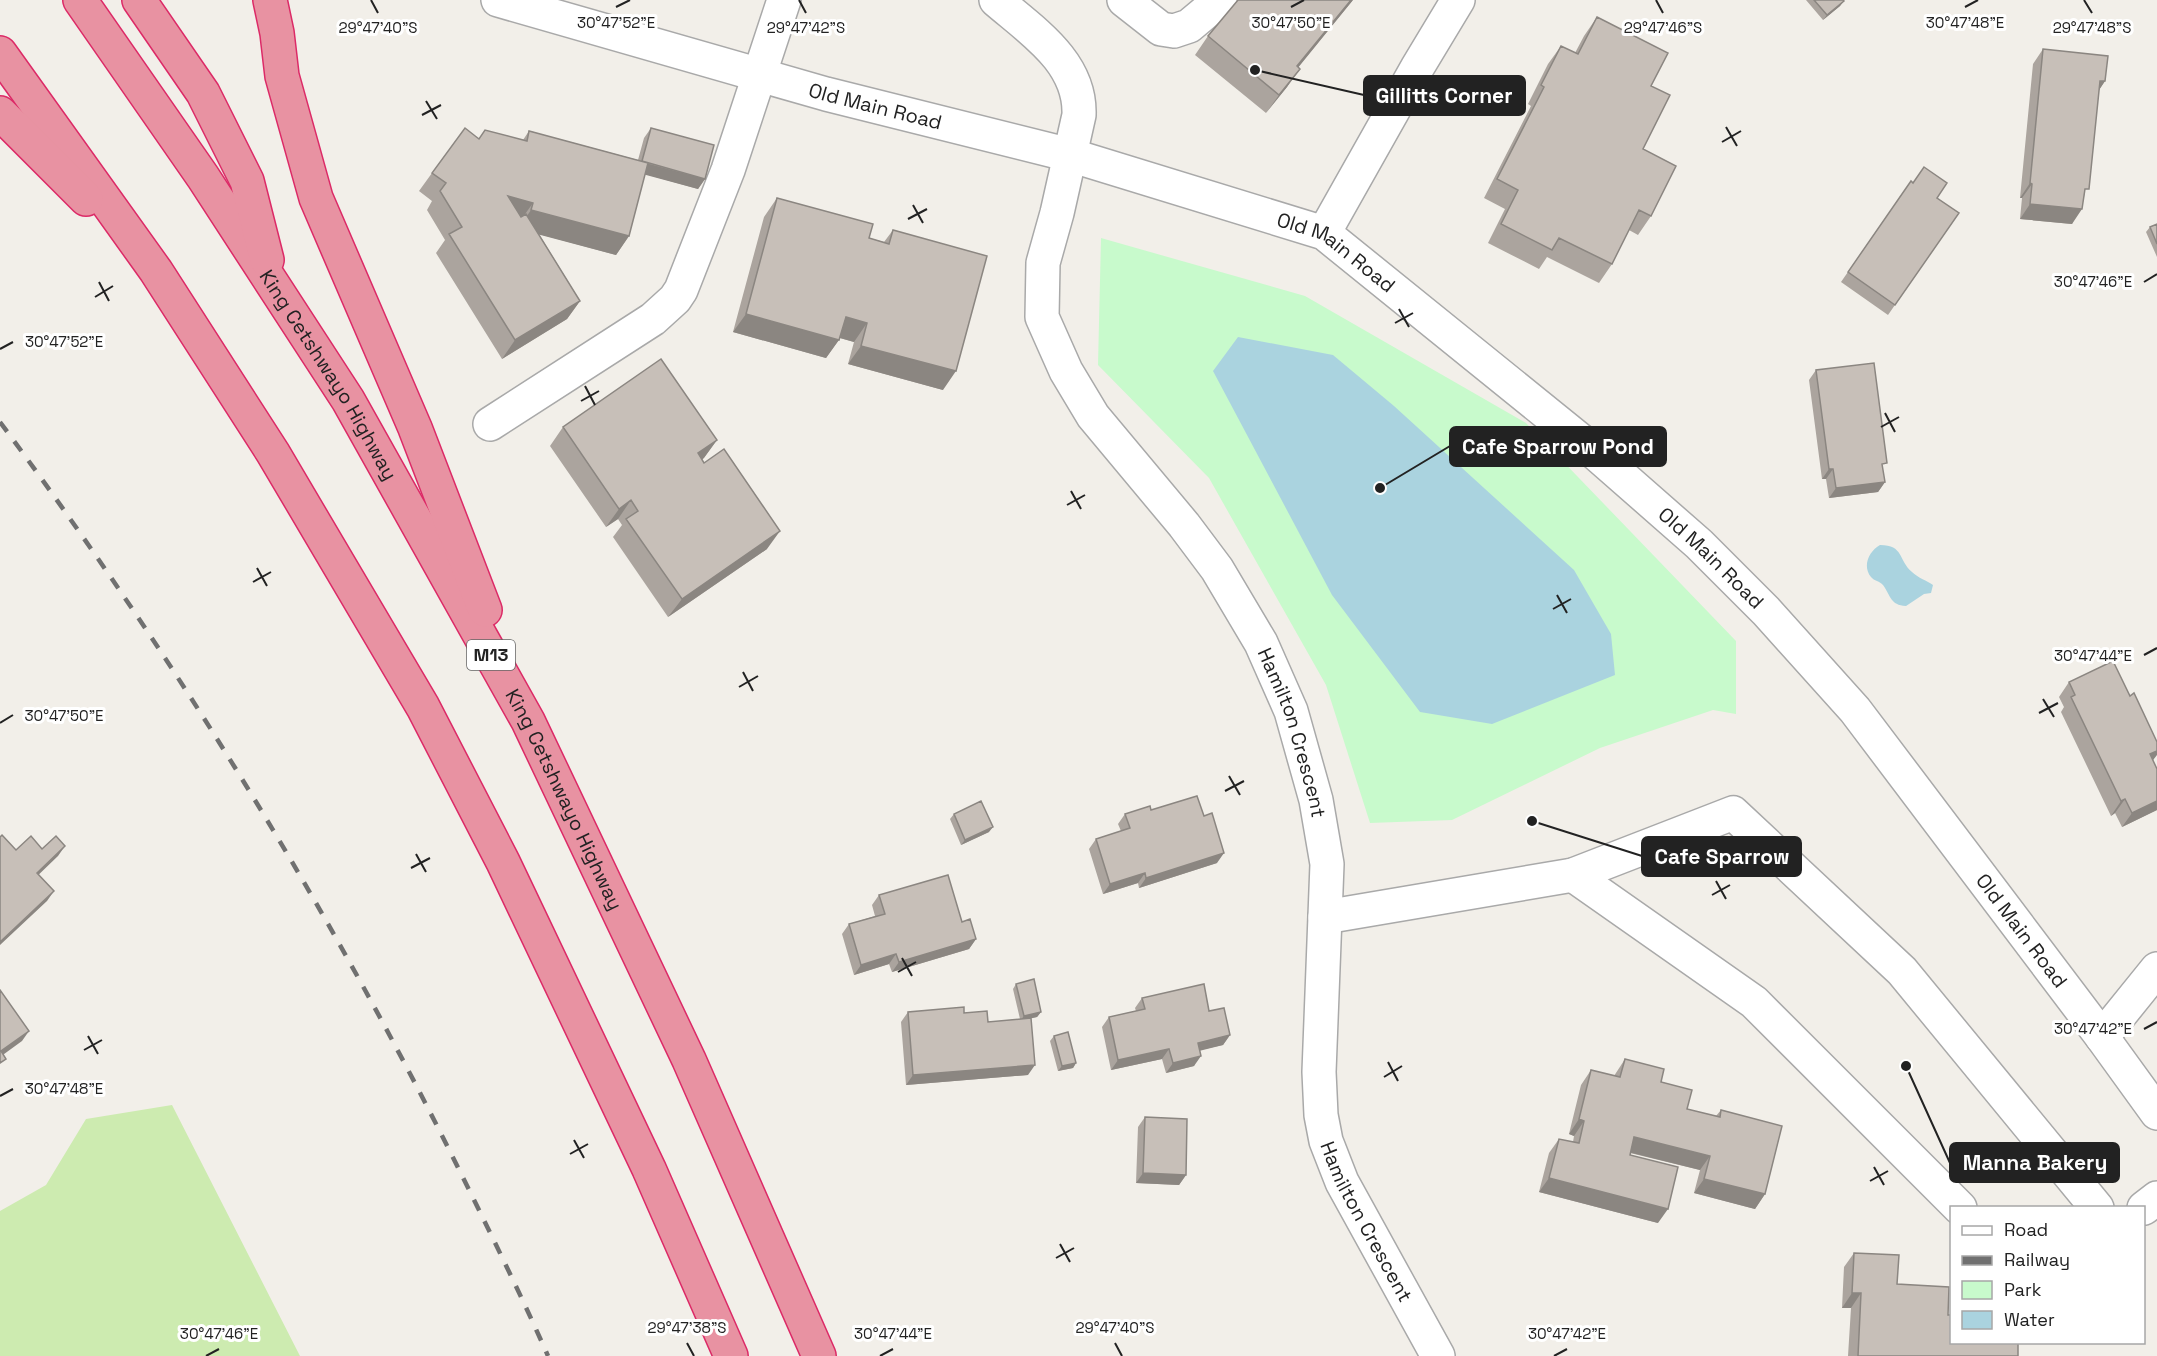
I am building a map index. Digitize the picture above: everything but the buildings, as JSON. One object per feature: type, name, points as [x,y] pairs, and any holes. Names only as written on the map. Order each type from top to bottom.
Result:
[{"type":"highway","name":"King Cetshwayo Highway","points":[[80,0],[202,177],[348,400],[528,721],[689,1060],[819,1356]]},
{"type":"highway","points":[[139,0],[203,93],[247,181],[273,284]]},
{"type":"highway","points":[[270,0],[278,33],[282,76],[316,198],[415,428],[528,721]]},
{"type":"highway","points":[[278,33],[295,0]]},
{"type":"highway","points":[[0,52],[156,271],[273,453],[423,707],[503,862],[650,1169],[731,1356]]},
{"type":"highway","points":[[0,113],[156,271]]},
{"type":"street","name":"Old Main Road","points":[[498,0],[826,94],[1070,156],[1324,233],[1593,451],[1699,544],[1766,611],[1855,710],[2157,1113]]},
{"type":"street","points":[[490,424],[653,319],[675,299],[728,170],[784,0]]},
{"type":"street","name":"Hamilton Crescent","points":[[996,0],[1058,54],[1076,87],[1079,102],[1079,115],[1070,156],[1043,263],[1042,316],[1066,371],[1093,416],[1184,525],[1217,569],[1261,643],[1291,711],[1316,800],[1327,864],[1318,1072],[1326,1141],[1342,1182],[1438,1356]]},
{"type":"street","points":[[1124,0],[1161,29],[1174,32],[1189,26],[1220,0]]},
{"type":"street","points":[[1324,233],[1458,0]]},
{"type":"street","points":[[1325,917],[1573,875],[1733,813],[1902,970],[2095,1206]]},
{"type":"street","points":[[1573,875],[1754,1002],[1958,1206]]},
{"type":"street","points":[[2102,1037],[2157,969]]},
{"type":"street","points":[[2145,1207],[2157,1198]]},
{"type":"green space","points":[[1101,238],[1305,296],[1526,423],[1736,641],[1736,714],[1713,710],[1600,748],[1452,820],[1370,823],[1326,685],[1209,478],[1098,365]]},
{"type":"green space","points":[[172,1105],[300,1356],[0,1356],[0,1211],[46,1185],[86,1119]]},
{"type":"water","points":[[1238,337],[1333,355],[1394,406],[1574,570],[1611,634],[1615,675],[1492,724],[1420,712],[1332,595],[1213,371]]},
{"type":"water","points":[[1880,545],[1897,550],[1912,572],[1933,585],[1931,593],[1924,594],[1906,606],[1894,602],[1883,585],[1868,573],[1868,559]]},
{"type":"railway","points":[[0,422],[133,610],[197,707],[316,903],[426,1105],[523,1300],[548,1356]]},
{"type":"place","name":"Gillitts Corner","points":[[1255,70]]},
{"type":"place","name":"Cafe Sparrow Pond","points":[[1380,488]]},
{"type":"place","name":"Cafe Sparrow","points":[[1532,821]]},
{"type":"place","name":"Manna Bakery","points":[[1906,1066]]}]
